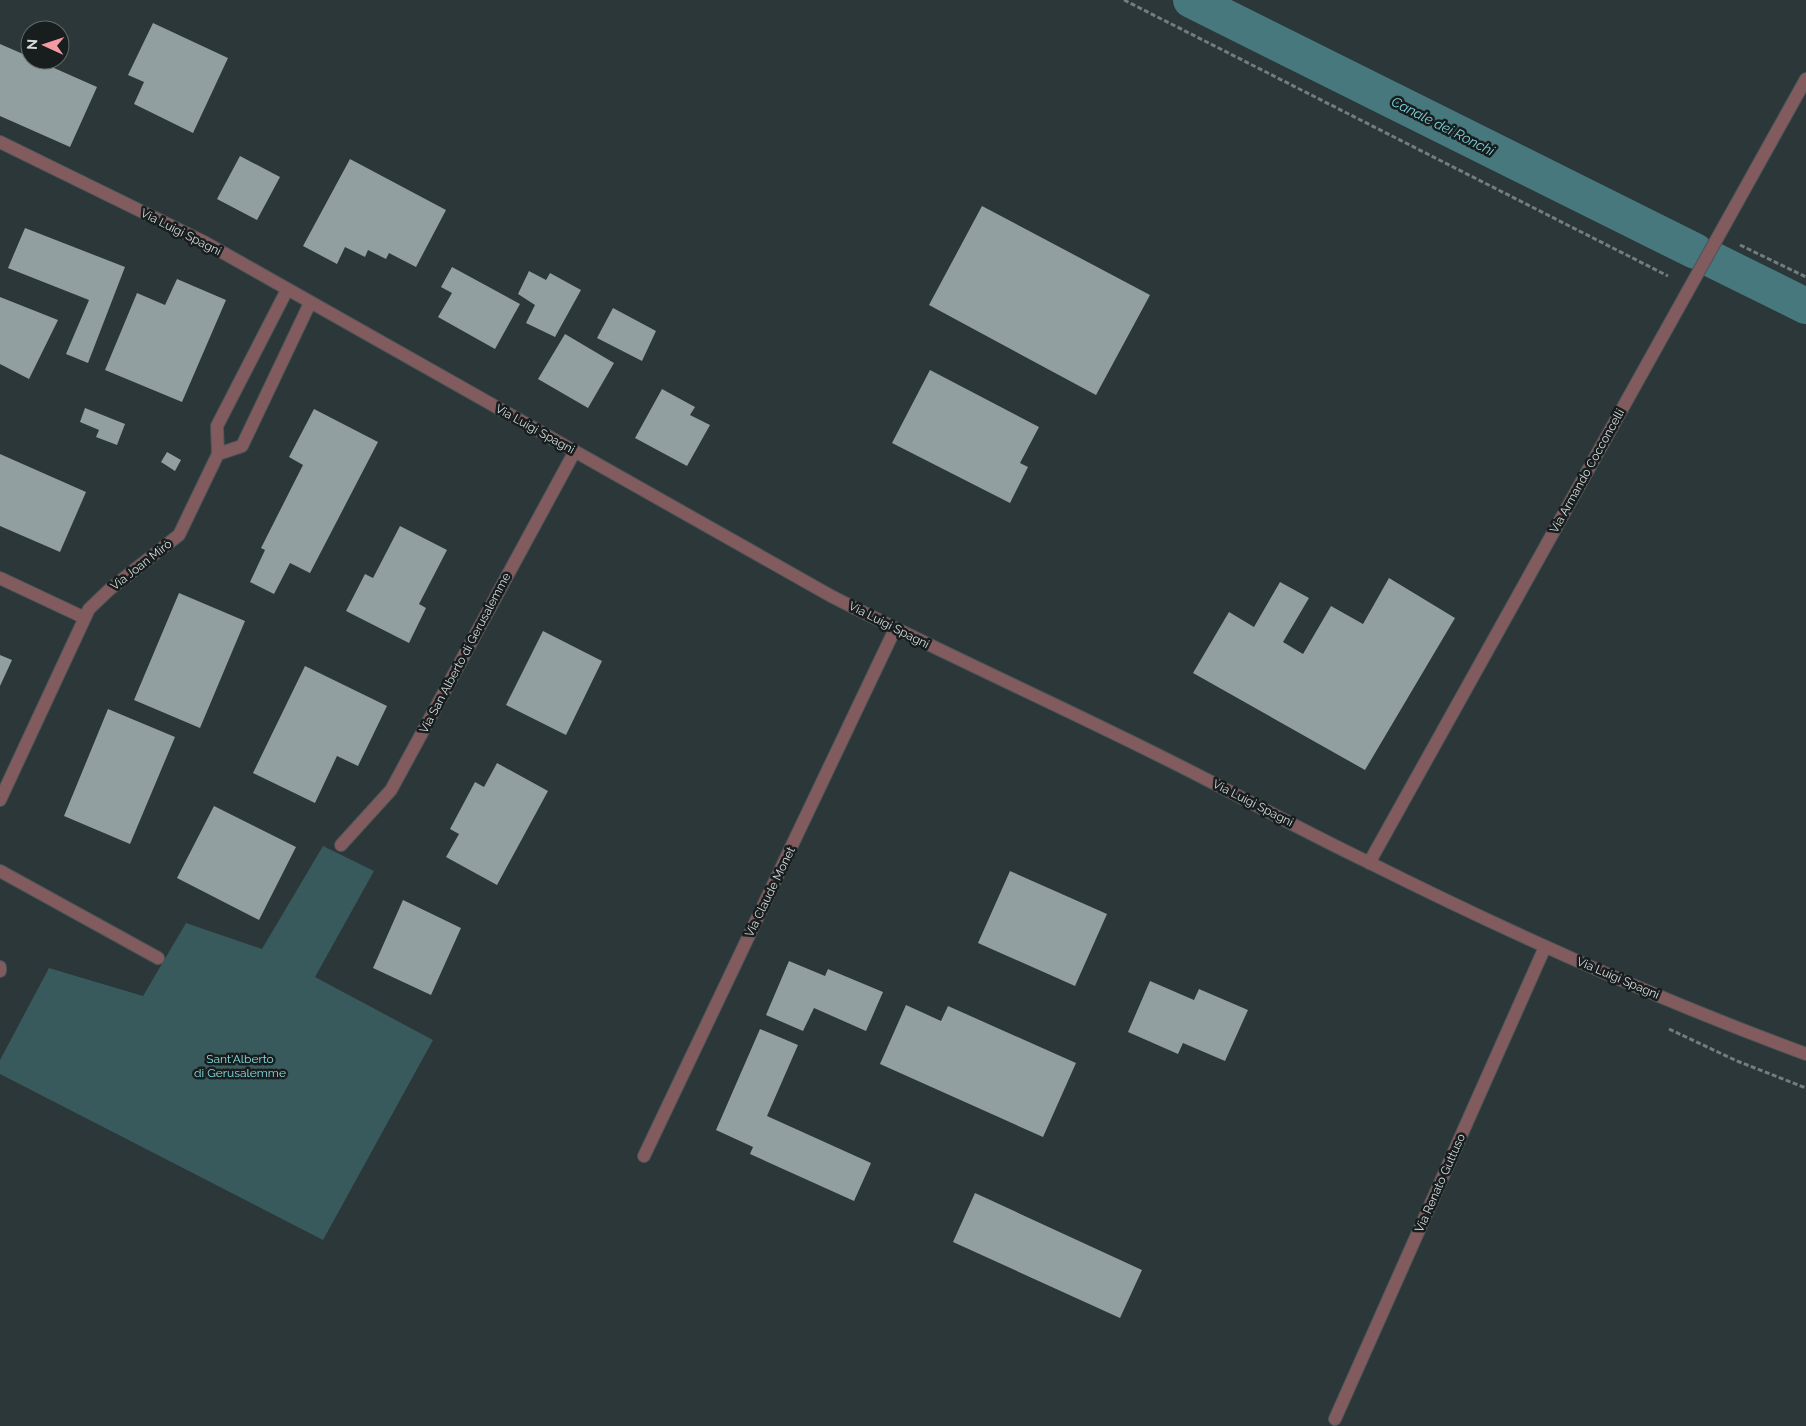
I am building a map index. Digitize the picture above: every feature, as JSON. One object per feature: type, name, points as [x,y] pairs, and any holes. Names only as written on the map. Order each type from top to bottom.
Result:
[{"type":"street","name":"Via Armando Cocconcelli","points":[[1369,863],[1806,79]]},
{"type":"street","name":"Via Luigi Spagni","points":[[0,142],[206,244],[831,596],[895,629],[1170,761],[1369,863],[1545,947],[1736,1028],[1806,1054]]},
{"type":"street","name":"Via Joan Mirò","points":[[0,800],[89,609],[110,589],[179,535],[218,454],[217,426],[287,290]]},
{"type":"street","points":[[218,454],[242,446],[310,303]]},
{"type":"street","name":"Via San Alberto di Gerusalemme","points":[[341,845],[391,790],[574,451]]},
{"type":"street","points":[[0,578],[85,618]]},
{"type":"street","name":"Via Claude Monet","points":[[644,1156],[895,629]]},
{"type":"street","points":[[0,871],[158,958]]},
{"type":"street","name":"Via Renato Guttuso","points":[[1335,1419],[1545,947]]},
{"type":"path","points":[[1124,0],[1675,280]]},
{"type":"path","points":[[1718,235],[1806,276]]},
{"type":"green space","name":"Sant'Alberto di Gerusalemme","points":[[323,846],[374,871],[315,977],[433,1040],[323,1240],[0,1074],[0,1060],[49,968],[143,996],[186,923],[262,949]]},
{"type":"building","points":[[153,23],[228,58],[193,133],[134,104],[144,82],[128,75]]},
{"type":"building","points":[[0,44],[20,53],[20,70],[59,70],[97,87],[70,147],[0,116]]},
{"type":"building","points":[[240,156],[280,177],[257,220],[217,199]]},
{"type":"building","points":[[350,159],[446,210],[416,267],[389,253],[386,259],[368,250],[365,257],[345,247],[337,264],[303,246]]},
{"type":"building","points":[[982,206],[1150,295],[1096,395],[929,305]]},
{"type":"building","points":[[25,228],[125,267],[88,363],[66,354],[89,300],[8,268]]},
{"type":"building","points":[[452,267],[520,304],[495,349],[438,317],[452,293],[441,287]]},
{"type":"building","points":[[529,271],[546,280],[550,273],[581,290],[555,337],[526,323],[535,305],[518,294]]},
{"type":"building","points":[[177,279],[226,300],[182,402],[105,370],[137,293],[165,305]]},
{"type":"building","points":[[0,297],[58,320],[29,379],[0,364]]},
{"type":"building","points":[[613,308],[656,331],[642,361],[597,338]]},
{"type":"building","points":[[565,334],[614,363],[588,408],[538,379]]},
{"type":"building","points":[[930,370],[1039,427],[1020,463],[1028,467],[1010,503],[892,443]]},
{"type":"building","points":[[662,389],[695,407],[690,415],[710,425],[687,466],[635,438]]},
{"type":"building","points":[[85,408],[125,424],[117,445],[96,437],[99,430],[80,422]]},
{"type":"building","points":[[314,409],[378,442],[310,573],[290,563],[274,594],[250,582],[265,550],[261,548],[303,465],[289,457]]},
{"type":"building","points":[[167,452],[181,460],[175,471],[161,462]]},
{"type":"building","points":[[0,454],[86,492],[60,552],[0,526]]},
{"type":"building","points":[[400,526],[447,550],[419,604],[426,608],[409,643],[346,611],[365,574],[373,578]]},
{"type":"building","points":[[1389,578],[1455,618],[1365,770],[1193,673],[1229,612],[1254,627],[1280,582],[1309,598],[1283,642],[1303,654],[1331,606],[1363,624]]},
{"type":"building","points":[[179,593],[245,621],[200,728],[134,700]]},
{"type":"building","points":[[543,631],[602,661],[566,735],[506,705]]},
{"type":"building","points":[[0,655],[12,660],[0,686]]},
{"type":"building","points":[[305,666],[387,706],[358,766],[337,756],[315,803],[253,773]]},
{"type":"building","points":[[108,709],[175,737],[130,844],[64,816]]},
{"type":"building","points":[[497,763],[548,791],[497,885],[446,857],[459,834],[450,829],[475,782],[484,787]]},
{"type":"building","points":[[214,806],[296,847],[259,920],[177,878]]},
{"type":"building","points":[[1010,871],[1107,914],[1075,986],[978,943]]},
{"type":"building","points":[[403,900],[461,928],[431,995],[373,968]]},
{"type":"building","points":[[789,961],[825,976],[828,969],[883,992],[866,1031],[814,1008],[803,1031],[766,1015]]},
{"type":"building","points":[[1150,981],[1194,1000],[1199,989],[1248,1010],[1225,1061],[1183,1043],[1178,1054],[1128,1032]]},
{"type":"building","points":[[906,1005],[941,1021],[948,1006],[1076,1063],[1043,1137],[880,1064]]},
{"type":"building","points":[[760,1029],[798,1045],[767,1116],[871,1163],[854,1201],[750,1154],[753,1147],[716,1130]]},
{"type":"building","points":[[975,1193],[1142,1270],[1120,1318],[953,1242]]},
{"type":"waterway","name":"Canale dei Ronchi","points":[[1191,0],[1695,251]]},
{"type":"waterway","name":"Canale dei Ronchi","points":[[1711,259],[1806,306]]}]
